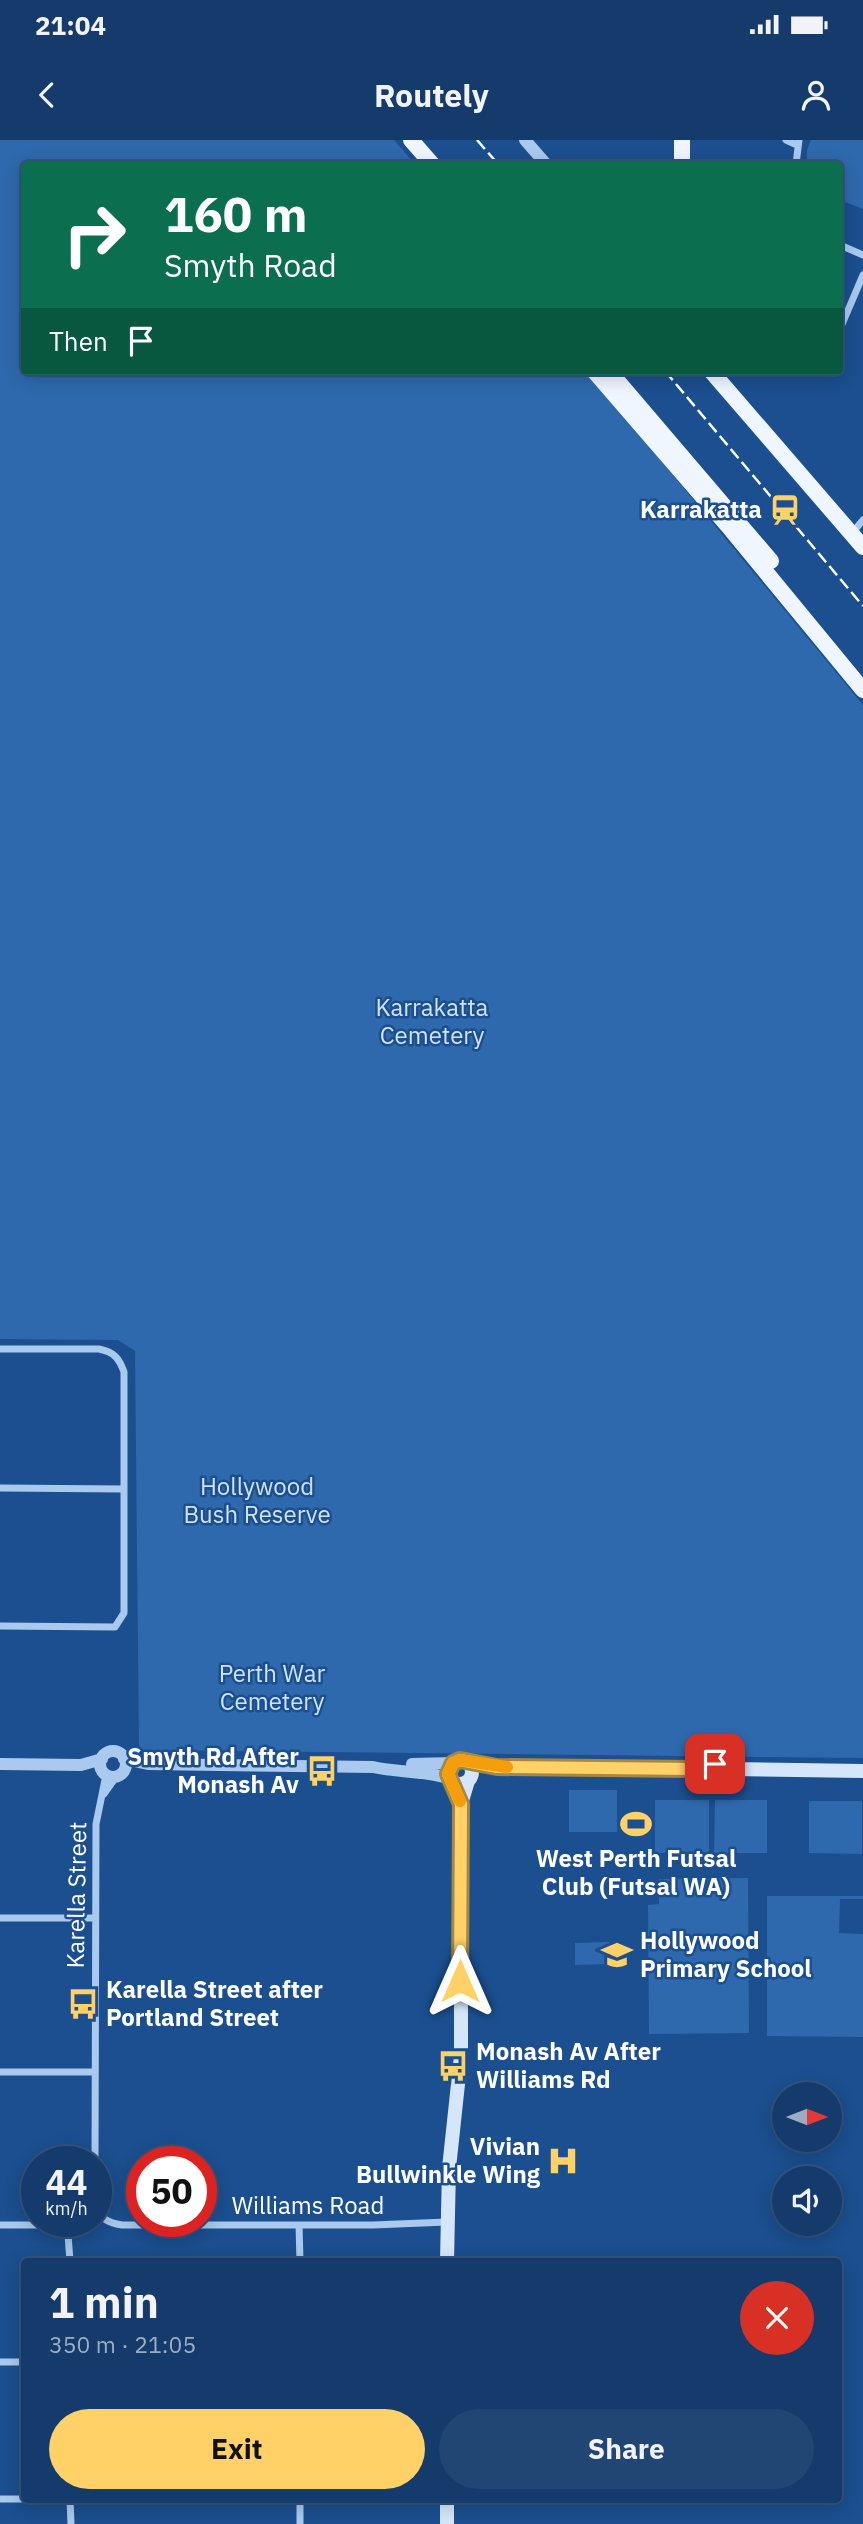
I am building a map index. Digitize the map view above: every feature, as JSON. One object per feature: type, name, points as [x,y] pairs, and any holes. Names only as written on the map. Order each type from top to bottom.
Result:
[{"type":"main road","points":[[411,140],[429,161]]},
{"type":"main road","points":[[682,140],[682,161]]},
{"type":"main road","points":[[690,140],[690,161]]},
{"type":"main road","points":[[597,375],[740,540],[863,690]]},
{"type":"main road","points":[[612,375],[863,674]]},
{"type":"main road","points":[[715,375],[860,533]]},
{"type":"main road","points":[[727,375],[860,533]]},
{"type":"main road","points":[[447,2258],[449,2168],[461,2056],[461,1804],[471,1768],[458,1762]]},
{"type":"main road","points":[[461,1804],[448,1770],[458,1762],[497,1767],[696,1769],[715,1764],[732,1769],[863,1772]]},
{"type":"main road","points":[[451,1780],[462,1784],[497,1767]]},
{"type":"main road","points":[[447,2503],[447,2524]]},
{"type":"street","points":[[786,140],[798,142],[796,161]]},
{"type":"street","points":[[528,141],[544,161]]},
{"type":"street","points":[[843,246],[863,255]]},
{"type":"street","points":[[843,322],[863,275]]},
{"type":"street","points":[[0,1349],[99,1349],[111,1352],[119,1359],[124,1372],[124,1613],[115,1627],[0,1626]]},
{"type":"street","points":[[0,1488],[124,1489]]},
{"type":"street","points":[[373,1767],[391,1763],[458,1762]]},
{"type":"street","points":[[0,1764],[112,1768],[148,1764],[373,1767],[428,1773],[451,1780]]},
{"type":"street","name":"Karella Street","points":[[95,2146],[96,1824],[101,1797],[112,1768]]},
{"type":"street","points":[[0,1918],[95,1918]]},
{"type":"street","points":[[0,2072],[94,2072]]},
{"type":"street","name":"Williams Road","points":[[112,2223],[299,2225],[447,2222]]},
{"type":"street","points":[[0,2225],[56,2225],[68,2235],[70,2258]]},
{"type":"street","points":[[299,2225],[300,2258]]},
{"type":"street","points":[[0,2362],[21,2362]]},
{"type":"street","points":[[0,2499],[21,2499]]},
{"type":"street","points":[[70,2503],[71,2524]]},
{"type":"street","points":[[300,2503],[300,2524]]},
{"type":"green space","name":"Karrakatta Cemetery","points":[[0,140],[394,140],[412,161],[21,161],[21,375],[590,375],[863,705],[863,1758],[139,1750],[135,1351],[118,1340],[0,1339]]},
{"type":"green space","points":[[811,140],[863,140],[863,209],[843,201],[843,161],[807,161]]},
{"type":"green space","points":[[569,1790],[617,1790],[617,1832],[569,1832]]},
{"type":"green space","points":[[655,1800],[709,1800],[709,1853],[655,1853]]},
{"type":"green space","points":[[715,1800],[767,1800],[767,1853],[714,1853]]},
{"type":"green space","points":[[809,1801],[862,1801],[862,1854],[809,1853]]},
{"type":"green space","points":[[748,1878],[749,2033],[649,2034],[648,1905],[659,1904],[659,1879]]},
{"type":"green space","points":[[767,1896],[863,1896],[863,1899],[840,1899],[839,1933],[863,1934],[863,2037],[767,2036]]},
{"type":"green space","points":[[609,1942],[610,1964],[575,1965],[575,1943]]},
{"type":"railway","points":[[477,140],[495,161]]},
{"type":"railway","points":[[668,375],[863,606]]},
{"type":"slow traffic","points":[[460,1801],[448,1774],[453,1763],[460,1760],[507,1767]]},
{"type":"place","name":"Karrakatta","points":[[785,510]]},
{"type":"place","name":"Smyth Rd After Monash Av","points":[[322,1771]]},
{"type":"place","name":"West Perth Futsal Club (Futsal WA)","points":[[636,1824]]},
{"type":"place","name":"Hollywood Primary School","points":[[617,1955]]},
{"type":"place","name":"Karella Street after Portland Street","points":[[83,2004]]},
{"type":"place","name":"Monash Av After Williams Rd","points":[[453,2066]]},
{"type":"place","name":"Vivian Bullwinkle Wing","points":[[563,2161]]},
{"type":"route","points":[[460,1981],[461,1804],[448,1774],[453,1763],[460,1760],[497,1767],[694,1769],[715,1764]]},
{"type":"park label","name":"Hollywood Bush Reserve","points":[[257,1501]]},
{"type":"park label","name":"Perth War Cemetery","points":[[272,1688]]}]
